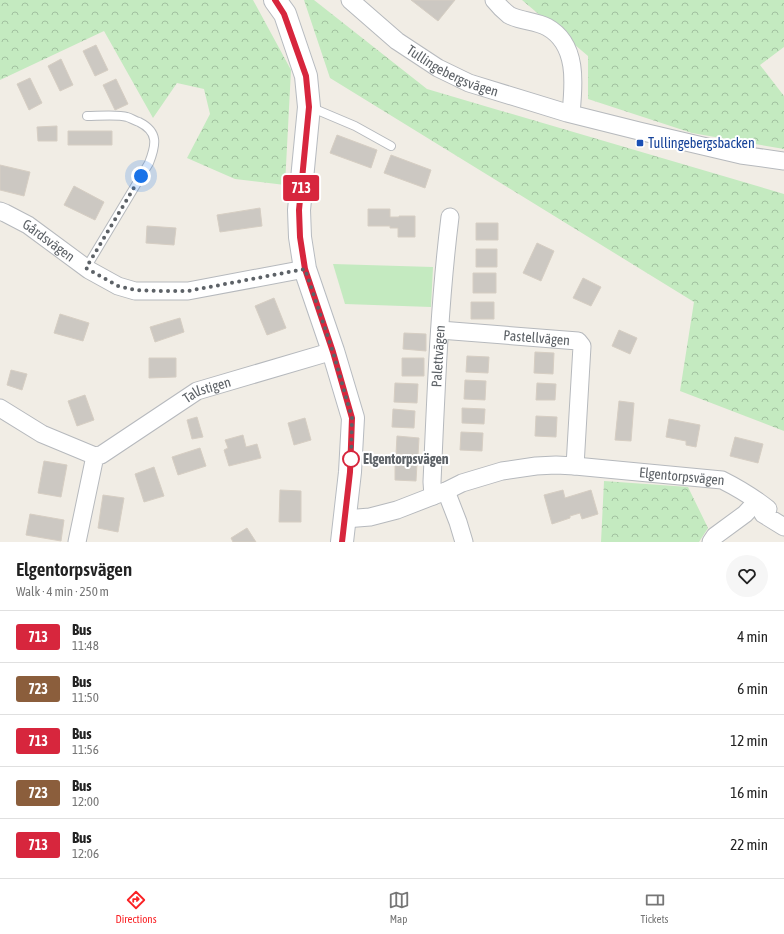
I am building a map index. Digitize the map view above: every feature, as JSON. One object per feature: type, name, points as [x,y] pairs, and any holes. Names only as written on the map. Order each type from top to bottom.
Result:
[{"type":"street","points":[[275,0],[284,14],[306,76],[309,107],[299,210],[300,237],[305,269],[333,352],[352,418],[350,472],[346,519],[342,542]]},
{"type":"street","name":"Tullingebergsvägen","points":[[350,0],[397,41],[438,68],[469,82],[499,93],[567,113],[741,155],[784,161]]},
{"type":"street","points":[[494,0],[509,15],[547,27],[562,39],[570,54],[572,68],[573,86],[571,113]]},
{"type":"street","name":"Gårdsvägen","points":[[0,211],[28,225],[86,268],[118,286],[135,290],[188,291],[305,269]]},
{"type":"street","name":"Palettvägen","points":[[450,217],[445,258],[440,330],[432,482],[458,522],[464,542]]},
{"type":"street","name":"Pastellvägen","points":[[440,330],[578,340],[582,346],[575,466]]},
{"type":"street","name":"Tallstigen","points":[[95,456],[101,455],[197,392],[333,352]]},
{"type":"street","points":[[0,408],[42,434],[95,456],[77,542]]},
{"type":"street","name":"Elgentorpsvägen","points":[[346,519],[370,517],[397,510],[462,483],[502,471],[536,466],[556,465],[722,480],[737,487],[768,509],[763,514],[784,527]]},
{"type":"street","points":[[711,542],[715,536],[745,514],[757,501]]},
{"type":"lane","points":[[309,107],[354,126],[391,146]]},
{"type":"lane","points":[[86,268],[149,164],[154,150],[155,141],[153,134],[146,126],[127,117],[87,116]]},
{"type":"green space","points":[[0,0],[253,0],[291,70],[285,185],[235,179],[187,158],[210,114],[204,89],[177,83],[153,118],[104,31],[0,80]]},
{"type":"green space","points":[[304,0],[314,0],[427,89],[784,194],[784,431],[680,391],[694,302],[330,78]]},
{"type":"green space","points":[[522,0],[784,0],[784,47],[760,65],[784,96],[784,149],[692,133],[588,99],[588,56]]},
{"type":"green space","points":[[333,264],[433,267],[431,307],[345,304]]},
{"type":"green space","points":[[604,481],[688,487],[708,528],[699,542],[601,542]]},
{"type":"building","points":[[411,0],[455,0],[438,21]]},
{"type":"building","points":[[96,45],[108,70],[95,76],[83,51]]},
{"type":"building","points":[[61,59],[73,85],[60,91],[48,66]]},
{"type":"building","points":[[30,78],[42,103],[29,110],[17,84]]},
{"type":"building","points":[[116,79],[128,104],[115,110],[103,85]]},
{"type":"building","points":[[57,126],[57,141],[38,141],[37,127]]},
{"type":"building","points":[[68,131],[112,131],[112,145],[68,145]]},
{"type":"building","points":[[337,135],[377,150],[371,168],[330,153]]},
{"type":"building","points":[[391,155],[431,170],[425,188],[384,173]]},
{"type":"building","points":[[0,165],[30,172],[24,196],[0,190]]},
{"type":"building","points":[[74,186],[104,202],[95,220],[64,205]]},
{"type":"building","points":[[260,208],[262,226],[220,232],[217,215]]},
{"type":"building","points":[[368,209],[390,209],[390,217],[415,216],[415,237],[398,237],[398,228],[390,228],[390,226],[368,226]]},
{"type":"building","points":[[476,223],[498,223],[498,240],[476,240]]},
{"type":"building","points":[[147,226],[176,228],[174,245],[146,243]]},
{"type":"building","points":[[537,243],[554,251],[541,281],[523,273]]},
{"type":"building","points":[[476,249],[497,249],[497,267],[476,267]]},
{"type":"building","points":[[473,273],[496,273],[496,293],[473,293]]},
{"type":"building","points":[[583,278],[601,287],[591,306],[573,298]]},
{"type":"building","points":[[274,298],[286,328],[267,335],[255,306]]},
{"type":"building","points":[[471,302],[494,302],[494,319],[471,319]]},
{"type":"building","points":[[60,314],[89,323],[83,341],[54,333]]},
{"type":"building","points":[[180,318],[184,332],[155,342],[150,327]]},
{"type":"building","points":[[619,330],[637,338],[630,354],[612,346]]},
{"type":"building","points":[[404,333],[426,334],[426,351],[403,349]]},
{"type":"building","points":[[535,352],[554,353],[553,374],[534,373]]},
{"type":"building","points":[[467,356],[489,357],[488,373],[466,372]]},
{"type":"building","points":[[149,358],[176,358],[176,377],[149,378]]},
{"type":"building","points":[[402,358],[424,358],[424,376],[402,376]]},
{"type":"building","points":[[11,370],[27,374],[22,390],[7,385]]},
{"type":"building","points":[[465,380],[486,381],[485,400],[464,399]]},
{"type":"building","points":[[395,383],[418,384],[417,403],[394,402]]},
{"type":"building","points":[[537,383],[556,384],[555,400],[536,400]]},
{"type":"building","points":[[85,395],[94,420],[77,426],[68,401]]},
{"type":"building","points":[[619,401],[634,403],[631,441],[615,440]]},
{"type":"building","points":[[462,408],[485,409],[484,424],[462,423]]},
{"type":"building","points":[[393,409],[415,411],[414,428],[392,427]]},
{"type":"building","points":[[536,416],[557,417],[556,437],[535,436]]},
{"type":"building","points":[[197,417],[203,437],[192,439],[187,420]]},
{"type":"building","points":[[305,418],[311,440],[294,445],[288,423]]},
{"type":"building","points":[[669,419],[700,425],[696,447],[686,445],[686,441],[666,437]]},
{"type":"building","points":[[461,432],[483,433],[482,451],[460,450]]},
{"type":"building","points":[[243,435],[246,447],[257,444],[261,458],[229,466],[224,450],[228,448],[225,440]]},
{"type":"building","points":[[397,436],[419,438],[418,455],[396,454]]},
{"type":"building","points":[[735,437],[763,444],[758,463],[730,456]]},
{"type":"building","points":[[200,448],[206,466],[178,475],[172,457]]},
{"type":"building","points":[[44,461],[67,465],[61,497],[38,493]]},
{"type":"building","points":[[395,462],[417,463],[416,481],[395,480]]},
{"type":"building","points":[[154,467],[164,496],[144,502],[135,474]]},
{"type":"building","points":[[280,490],[301,491],[301,522],[279,522]]},
{"type":"building","points":[[563,490],[565,498],[591,490],[598,514],[582,519],[580,513],[552,524],[544,495]]},
{"type":"building","points":[[103,495],[124,498],[118,532],[98,528]]},
{"type":"building","points":[[30,514],[64,520],[61,541],[26,535]]},
{"type":"building","points":[[247,528],[256,542],[233,542],[231,538]]},
{"type":"bus line","name":"713","points":[[275,0],[284,14],[306,76],[309,107],[299,210],[300,237],[305,269],[333,352],[352,418],[350,472],[346,519],[342,542]]},
{"type":"place","name":"Tullingebergsbacken","points":[[640,143]]},
{"type":"place","name":"Elgentorpsvägen","points":[[351,459]]},
{"type":"route","points":[[141,176],[86,268],[118,286],[135,290],[162,291],[188,291],[305,269],[333,352],[352,418],[351,459]]}]
